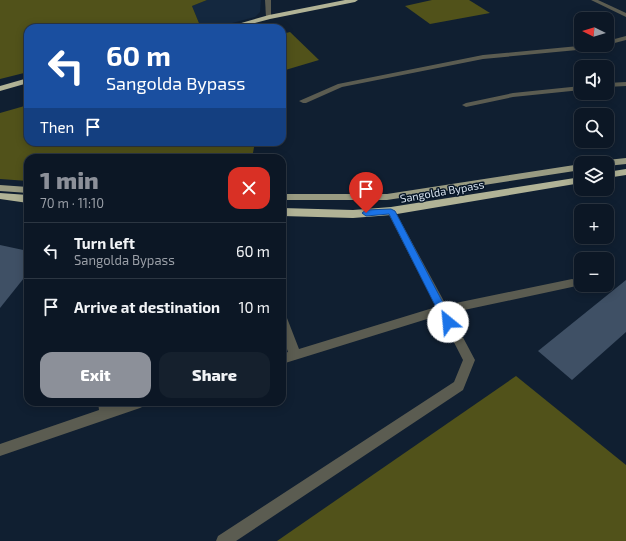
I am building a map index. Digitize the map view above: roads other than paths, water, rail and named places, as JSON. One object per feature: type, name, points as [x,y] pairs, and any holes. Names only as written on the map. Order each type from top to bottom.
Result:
[{"type":"highway","points":[[243,24],[269,17],[355,0]]},
{"type":"highway","points":[[0,89],[24,81]]},
{"type":"highway","points":[[614,174],[626,172]]},
{"type":"highway","name":"Sangolda Bypass","points":[[286,212],[353,214],[391,211],[574,181]]},
{"type":"highway","points":[[0,196],[24,199]]},
{"type":"main road","points":[[614,163],[626,160]]},
{"type":"main road","name":"Sangolda Bypass","points":[[286,198],[386,197],[574,168]]},
{"type":"main road","points":[[0,188],[24,190]]},
{"type":"street","points":[[268,0],[269,17]]},
{"type":"street","points":[[594,0],[626,16]]},
{"type":"street","points":[[614,41],[626,38]]},
{"type":"street","points":[[303,101],[340,85],[483,57],[574,49]]},
{"type":"street","points":[[614,85],[626,84]]},
{"type":"street","points":[[466,105],[513,95],[574,89]]},
{"type":"street","points":[[222,541],[459,386],[469,360],[391,211]]},
{"type":"street","points":[[286,358],[442,310],[572,283]]},
{"type":"street","points":[[286,329],[295,355]]},
{"type":"street","points":[[0,450],[105,407]]}]
